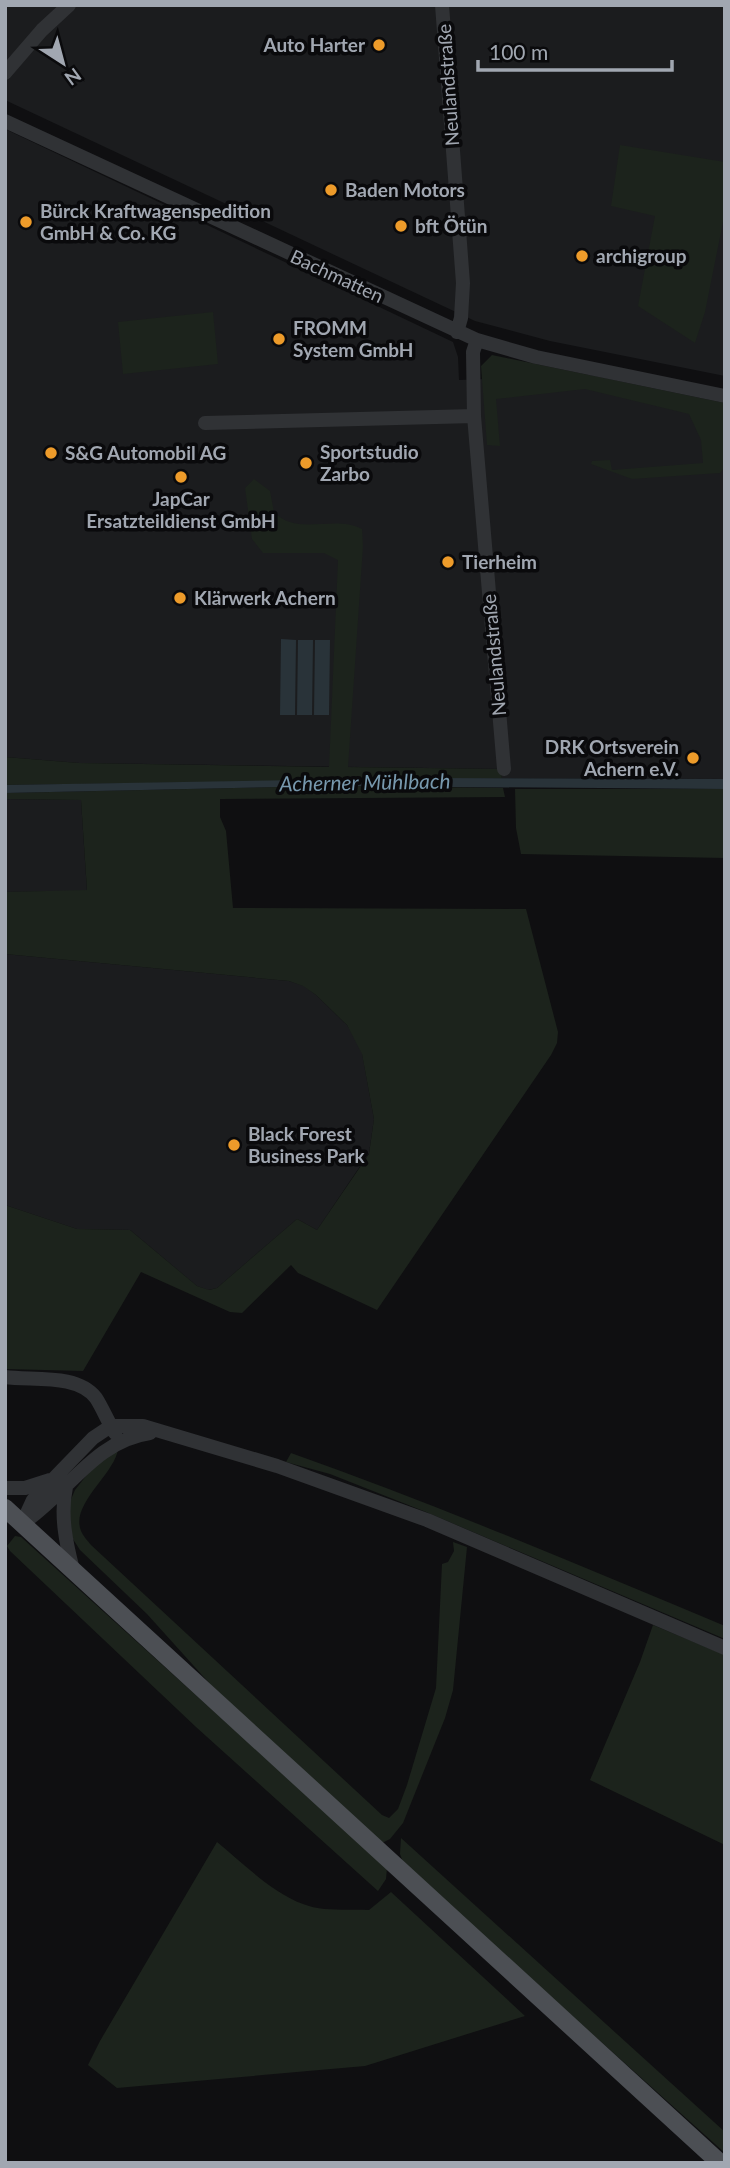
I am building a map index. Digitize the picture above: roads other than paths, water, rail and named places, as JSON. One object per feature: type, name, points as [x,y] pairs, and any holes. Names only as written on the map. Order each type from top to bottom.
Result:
[{"type":"main road","points":[[5,1508],[720,2163]]},
{"type":"street","points":[[5,73],[42,30],[69,5]]},
{"type":"street","name":"Neulandstraße","points":[[442,5],[463,283],[461,318],[457,332]]},
{"type":"street","name":"Bachmatten","points":[[5,121],[477,340],[537,357],[725,396]]},
{"type":"street","name":"Neulandstraße","points":[[477,340],[473,352],[474,416],[504,769]]},
{"type":"street","points":[[205,423],[474,416]]},
{"type":"street","points":[[5,1377],[82,1386],[94,1396],[119,1440]]},
{"type":"street","points":[[22,1524],[33,1500],[80,1449],[111,1426],[143,1426],[277,1466],[427,1520],[725,1648]]},
{"type":"street","points":[[22,1524],[41,1511],[103,1451],[119,1440],[158,1432]]},
{"type":"street","points":[[5,1488],[25,1488],[51,1480]]},
{"type":"street","points":[[66,1487],[63,1499],[64,1532],[73,1570]]},
{"type":"water","points":[[281,639],[296,640],[295,715],[280,715]]},
{"type":"water","points":[[298,640],[313,640],[312,715],[297,715]]},
{"type":"water","points":[[315,640],[330,640],[329,715],[314,715]]},
{"type":"water","name":"Acherner Mühlbach","points":[[425,778],[725,779],[725,789],[327,786],[5,793],[5,785]]},
{"type":"place","name":"Auto Harter","points":[[379,45]]},
{"type":"place","name":"Baden Motors","points":[[331,190]]},
{"type":"place","name":"Bürck Kraftwagenspedition GmbH & Co. KG","points":[[26,222]]},
{"type":"place","name":"bft Ötün","points":[[401,226]]},
{"type":"place","name":"archigroup","points":[[582,256]]},
{"type":"place","name":"FROMM System GmbH","points":[[279,339]]},
{"type":"place","name":"S&G Automobil AG","points":[[51,453]]},
{"type":"place","name":"Sportstudio Zarbo","points":[[306,463]]},
{"type":"place","name":"JapCar Ersatzteildienst GmbH","points":[[181,477]]},
{"type":"place","name":"Tierheim","points":[[448,562]]},
{"type":"place","name":"Klärwerk Achern","points":[[180,598]]},
{"type":"place","name":"DRK Ortsverein Achern e.V.","points":[[693,758]]},
{"type":"place","name":"Black Forest Business Park","points":[[234,1145]]}]
